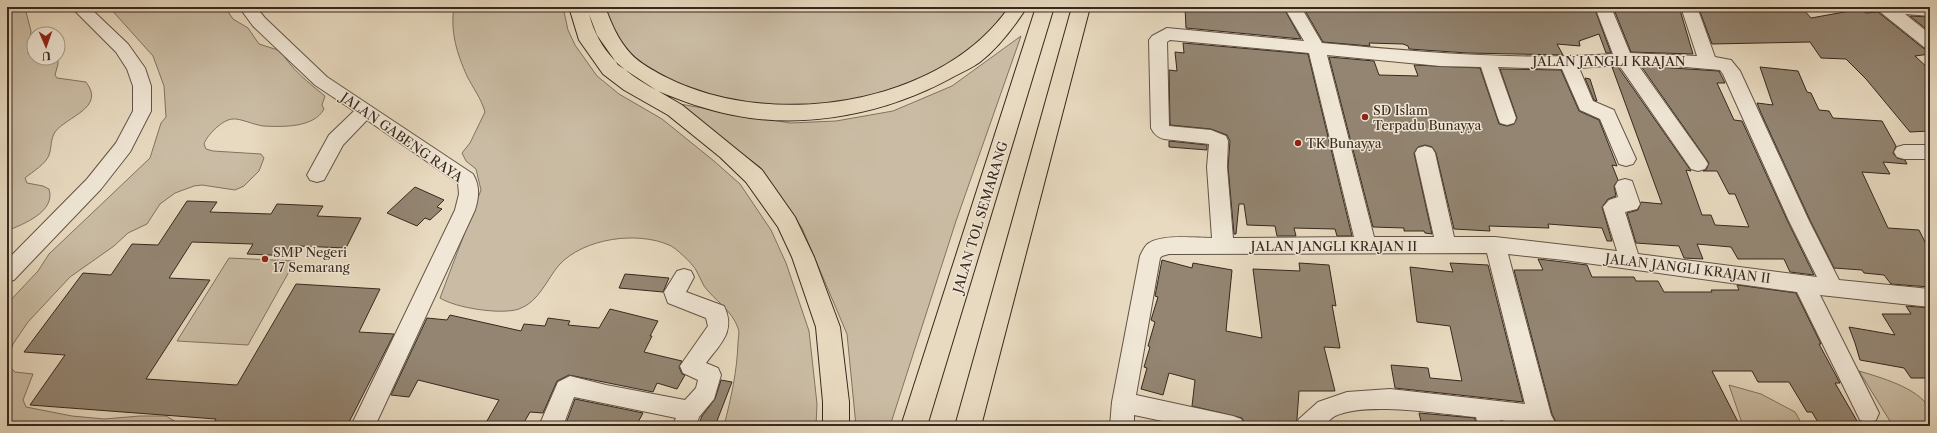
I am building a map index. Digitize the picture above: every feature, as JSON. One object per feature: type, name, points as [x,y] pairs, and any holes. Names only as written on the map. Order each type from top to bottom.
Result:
[{"type":"highway","points":[[578,7],[583,26],[590,40],[610,69],[631,85],[674,110],[728,152],[754,176],[786,223],[803,257],[828,327],[836,402],[836,426]]},
{"type":"highway","points":[[596,7],[606,35],[626,60],[664,86],[696,98],[734,108],[785,113],[823,112],[878,101],[924,84],[973,57],[1004,28],[1018,7]]},
{"type":"highway","name":"JALAN TOL SEMARANG","points":[[914,426],[1045,7]]},
{"type":"highway","points":[[968,426],[1056,95],[1081,7]]},
{"type":"highway","points":[[1056,95],[1092,7]]},
{"type":"street","points":[[7,274],[94,184],[123,147],[142,111],[142,86],[136,68],[122,48],[79,7]]},
{"type":"street","name":"JALAN GABENG RAYA","points":[[247,7],[259,22],[321,81],[466,179],[469,190],[465,210],[363,426]]},
{"type":"street","points":[[1292,7],[1302,21],[1316,48],[1366,246]]},
{"type":"street","points":[[1603,7],[1624,58],[1698,164]]},
{"type":"street","points":[[1689,7],[1708,62]]},
{"type":"street","points":[[1886,8],[1930,10]]},
{"type":"street","points":[[1886,8],[1930,43]]},
{"type":"street","name":"JALAN JANGLI KRAJAN","points":[[1223,246],[1217,167],[1219,141],[1211,137],[1164,132],[1160,128],[1158,40],[1163,35],[1173,33],[1410,58],[1568,63],[1624,58],[1725,64],[1732,71],[1799,221],[1832,288]]},
{"type":"street","points":[[1487,60],[1507,118]]},
{"type":"street","points":[[1568,63],[1586,105],[1607,115],[1626,159]]},
{"type":"street","points":[[317,176],[336,140],[366,110]]},
{"type":"street","points":[[1904,152],[1930,152]]},
{"type":"street","points":[[1425,154],[1446,245]]},
{"type":"street","points":[[1626,186],[1630,204],[1616,205],[1613,207],[1630,261]]},
{"type":"street","points":[[1307,426],[1326,409],[1347,402],[1390,399],[1487,417],[1542,421],[1495,245]]},
{"type":"street","name":"JALAN JANGLI KRAJAN II","points":[[1122,402],[1150,256],[1155,249],[1169,246],[1495,245],[1803,283],[1832,288],[1930,298]]},
{"type":"street","points":[[551,426],[566,389],[570,386],[687,418],[706,392],[710,375],[691,366],[717,332],[718,317],[716,312],[712,310],[676,297],[675,292],[684,277]]},
{"type":"street","points":[[1803,283],[1868,413]]},
{"type":"street","points":[[1122,426],[1122,402],[1233,426]]},
{"type":"shaded area","points":[[7,7],[25,8],[30,26],[26,26],[26,66],[57,66],[55,75],[57,78],[86,82],[91,91],[91,99],[82,111],[55,132],[47,158],[42,165],[25,178],[27,183],[43,186],[49,189],[50,197],[48,204],[37,216],[7,231]]},
{"type":"shaded area","points":[[109,7],[225,7],[233,19],[248,28],[259,44],[281,51],[295,70],[325,96],[322,105],[324,109],[313,120],[297,125],[263,126],[236,119],[229,120],[220,125],[206,140],[204,144],[206,149],[213,151],[261,154],[264,158],[259,171],[244,186],[235,190],[202,185],[194,186],[175,193],[160,204],[147,224],[128,233],[114,246],[70,277],[28,322],[13,344],[8,360],[10,367],[15,372],[33,374],[23,400],[26,407],[72,416],[104,419],[140,416],[166,416],[180,424],[198,426],[7,426],[7,304],[38,271],[49,254],[150,158],[161,123],[166,117],[164,86],[153,56]]},
{"type":"shaded area","points":[[454,7],[563,7],[568,30],[575,45],[597,76],[619,94],[662,119],[740,184],[771,230],[786,263],[809,331],[817,404],[816,426],[724,426],[735,375],[739,330],[732,316],[704,286],[694,267],[672,246],[642,238],[627,238],[596,243],[570,256],[559,265],[542,290],[532,301],[526,306],[511,311],[479,310],[447,302],[440,298],[481,190],[476,169],[466,161],[462,153],[470,143],[485,112],[467,76],[457,51],[453,25]]},
{"type":"shaded area","points":[[605,7],[1008,7],[997,25],[979,42],[952,61],[921,77],[897,87],[871,95],[817,105],[790,107],[764,106],[731,101],[677,83],[667,78],[646,66],[628,51],[614,33]]},
{"type":"shaded area","points":[[1021,36],[956,221],[890,426],[856,426],[847,334],[802,228],[760,167],[674,103],[790,123],[836,121],[893,111],[952,86]]},
{"type":"shaded area","points":[[229,258],[295,261],[248,345],[177,341]]},
{"type":"shaded area","points":[[1859,371],[1898,384],[1917,395],[1929,408],[1930,426],[1893,426]]},
{"type":"shaded area","points":[[1729,385],[1761,394],[1795,412],[1803,426],[1743,426]]},
{"type":"building","points":[[1185,7],[1283,7],[1301,39],[1186,28]]},
{"type":"building","points":[[1303,7],[1440,7],[1441,9],[1484,11],[1482,7],[1594,7],[1611,53],[1606,53],[1599,34],[1579,41],[1580,46],[1557,44],[1563,55],[1468,53],[1409,49],[1408,46],[1403,44],[1369,43],[1370,46],[1323,42]]},
{"type":"building","points":[[1613,7],[1655,9],[1655,7],[1680,10],[1693,54],[1631,52]]},
{"type":"building","points":[[1751,7],[1802,8],[1811,18],[1861,9],[1866,13],[1878,12],[1923,48],[1930,50],[1930,54],[1915,56],[1930,70],[1930,131],[1910,132],[1866,79],[1846,59],[1821,58],[1810,42],[1712,44],[1699,9]]},
{"type":"building","points":[[1910,16],[1930,17],[1930,32]]},
{"type":"building","points":[[1183,43],[1308,54],[1352,236],[1337,236],[1335,229],[1294,228],[1296,236],[1277,236],[1275,226],[1247,225],[1244,204],[1239,204],[1236,234],[1234,234],[1228,167],[1230,141],[1227,135],[1211,129],[1170,125],[1169,70],[1177,71],[1175,52],[1184,53]]},
{"type":"building","points":[[1329,57],[1374,61],[1379,75],[1418,76],[1414,65],[1480,68],[1499,124],[1507,126],[1514,124],[1517,118],[1500,69],[1561,70],[1579,111],[1599,120],[1617,166],[1612,165],[1618,180],[1614,186],[1616,196],[1608,199],[1602,207],[1612,241],[1607,241],[1602,228],[1548,224],[1549,228],[1489,226],[1490,231],[1454,229],[1436,153],[1432,147],[1425,145],[1418,147],[1414,153],[1432,234],[1425,233],[1424,231],[1404,231],[1404,228],[1373,227]]},
{"type":"building","points":[[1641,66],[1719,71],[1725,83],[1717,83],[1734,120],[1742,121],[1814,275],[1790,272],[1784,259],[1738,259],[1731,247],[1697,244],[1703,259],[1684,258],[1679,246],[1636,243],[1627,213],[1638,210],[1641,202],[1662,204],[1612,67],[1618,67],[1691,171],[1686,170],[1702,215],[1711,215],[1715,225],[1749,227],[1735,194],[1729,194],[1717,171],[1703,171],[1706,170],[1709,163]]},
{"type":"building","points":[[1760,67],[1798,71],[1807,92],[1811,93],[1819,110],[1829,111],[1833,118],[1882,121],[1896,146],[1893,153],[1897,158],[1905,160],[1907,164],[1883,162],[1890,174],[1862,172],[1888,228],[1919,230],[1927,246],[1930,246],[1930,287],[1891,284],[1884,275],[1864,273],[1862,270],[1834,268],[1810,220],[1757,103],[1773,105]]},
{"type":"building","points":[[1585,78],[1590,79],[1597,101],[1594,100]]},
{"type":"building","points":[[1169,141],[1207,145],[1207,150],[1169,147]]},
{"type":"building","points":[[415,187],[444,200],[437,207],[442,209],[430,220],[425,218],[417,226],[387,213]]},
{"type":"building","points":[[187,201],[217,202],[210,212],[271,214],[277,204],[323,206],[317,216],[361,218],[346,248],[298,246],[292,256],[247,254],[253,244],[192,242],[169,278],[210,280],[146,379],[237,385],[296,284],[380,289],[359,332],[394,334],[347,426],[212,426],[216,419],[30,405],[65,355],[24,352],[83,273],[111,275],[132,244],[158,245]]},
{"type":"building","points":[[1538,259],[1587,265],[1592,277],[1634,277],[1636,281],[1658,281],[1664,292],[1712,292],[1711,290],[1739,290],[1737,285],[1796,293],[1821,344],[1819,344],[1840,383],[1835,383],[1860,426],[1820,426],[1812,412],[1807,412],[1789,382],[1758,382],[1752,371],[1712,371],[1739,424],[1558,426],[1552,414],[1514,270],[1543,270]]},
{"type":"building","points":[[1162,260],[1192,268],[1193,263],[1232,270],[1226,331],[1262,338],[1253,269],[1300,271],[1299,263],[1329,265],[1336,306],[1332,305],[1340,348],[1324,347],[1335,391],[1299,391],[1297,419],[1294,425],[1279,421],[1279,426],[1246,426],[1242,418],[1192,406],[1195,380],[1169,373],[1163,395],[1141,389],[1147,368],[1144,367],[1150,347],[1148,346],[1155,322],[1151,320],[1158,297],[1155,296]]},
{"type":"building","points":[[1450,263],[1488,265],[1523,402],[1395,388],[1391,365],[1428,368],[1430,378],[1462,381],[1450,326],[1417,322],[1410,267],[1453,272]]},
{"type":"building","points":[[625,274],[669,278],[663,292],[619,288]]},
{"type":"building","points":[[1906,306],[1930,308],[1930,378],[1911,378],[1904,368],[1860,360],[1849,327],[1895,335],[1882,314],[1911,314]]},
{"type":"building","points":[[610,309],[658,321],[644,352],[682,361],[679,367],[682,374],[685,375],[677,389],[657,383],[653,392],[569,375],[557,381],[543,413],[530,412],[522,426],[484,426],[499,400],[418,380],[409,397],[391,395],[427,318],[447,320],[450,315],[521,331],[524,324],[545,326],[548,318],[570,321],[568,325],[599,328]]},
{"type":"building","points":[[721,380],[732,382],[715,426],[698,426],[702,416],[715,399]]},
{"type":"building","points":[[575,399],[643,413],[636,426],[565,426]]},
{"type":"building","points":[[1419,413],[1475,418],[1476,426],[1422,426]]},
{"type":"place","name":"SD Islam Terpadu Bunayya","points":[[1365,117]]},
{"type":"place","name":"TK Bunayya","points":[[1298,143]]},
{"type":"place","name":"SMP Negeri 17 Semarang","points":[[265,259]]}]
